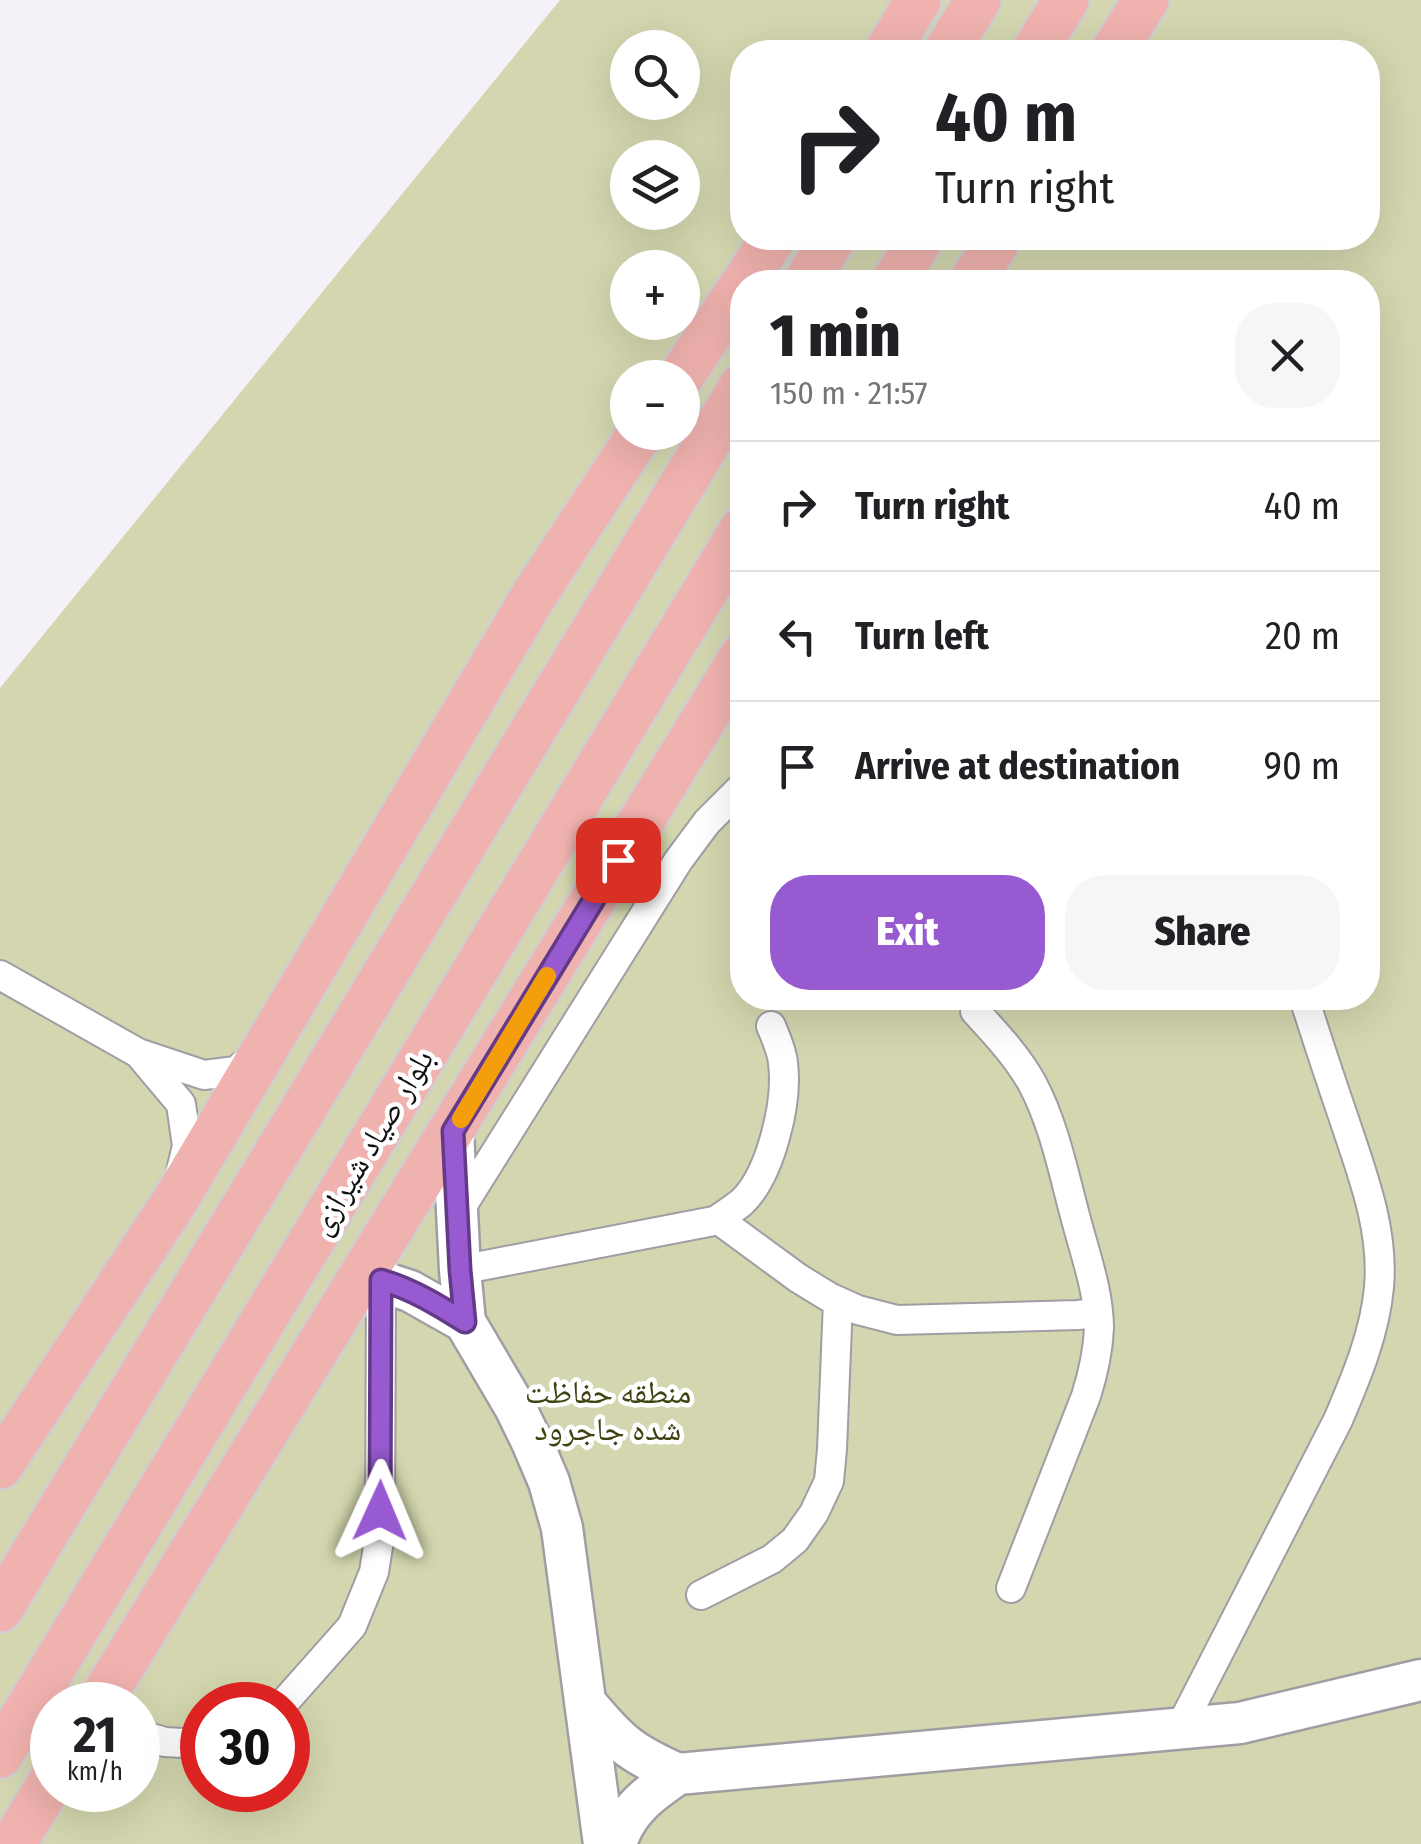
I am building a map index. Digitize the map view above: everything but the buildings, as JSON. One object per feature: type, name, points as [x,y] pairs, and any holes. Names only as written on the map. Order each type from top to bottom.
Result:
[{"type":"main road","points":[[894,40],[918,0]]},
{"type":"main road","points":[[953,40],[978,0]]},
{"type":"main road","points":[[1041,40],[1066,0]]},
{"type":"main road","points":[[1121,40],[1146,0]]},
{"type":"main road","points":[[692,360],[730,304]]},
{"type":"main road","points":[[700,379],[730,390]]},
{"type":"main road","points":[[0,1609],[730,406]]},
{"type":"main road","points":[[0,1466],[174,1201],[536,592],[629,450]]},
{"type":"main road","name":"بلوار صیاد شیرازی","points":[[6,1744],[730,552]]},
{"type":"main road","points":[[113,1682],[371,1278],[453,1131],[730,676]]},
{"type":"main road","points":[[453,1131],[465,1322],[515,1406],[549,1482],[562,1528],[604,1844]]},
{"type":"main road","points":[[371,1278],[434,1302],[465,1322]]},
{"type":"main road","points":[[616,1844],[629,1814],[646,1796],[678,1774],[1240,1723],[1306,1706],[1417,1688]]},
{"type":"main road","points":[[585,1702],[628,1749],[678,1774]]},
{"type":"main road","points":[[6,1744],[30,1751]]},
{"type":"main road","points":[[12,1844],[32,1812]]},
{"type":"street","points":[[456,1215],[678,861],[730,799]]},
{"type":"street","points":[[0,975],[138,1053],[204,1075],[236,1071],[265,1048]]},
{"type":"street","points":[[1180,1728],[1338,1420],[1369,1338],[1379,1288],[1372,1202],[1308,1010]]},
{"type":"street","points":[[975,1011],[1014,1055],[1033,1084],[1056,1146],[1094,1288],[1099,1326],[1096,1364],[1086,1396],[1011,1588]]},
{"type":"street","points":[[460,1270],[717,1220],[744,1200],[759,1178],[782,1114],[783,1058],[771,1026]]},
{"type":"street","points":[[138,1053],[181,1104],[187,1146],[174,1201]]},
{"type":"street","points":[[717,1220],[798,1278],[838,1301],[897,1320],[1097,1313]]},
{"type":"street","points":[[302,1682],[352,1626],[374,1572],[380,1534],[371,1278]]},
{"type":"street","points":[[701,1595],[772,1560],[795,1540],[829,1481],[838,1301]]},
{"type":"green space","name":"منطقه حفاظت شده جاجرود","points":[[560,0],[1421,0],[1421,1844],[0,1844],[0,688]]},
{"type":"slow traffic","points":[[461,1119],[547,976]]},
{"type":"route","points":[[380,1511],[381,1280],[434,1302],[465,1322],[453,1131],[618,860]]}]
